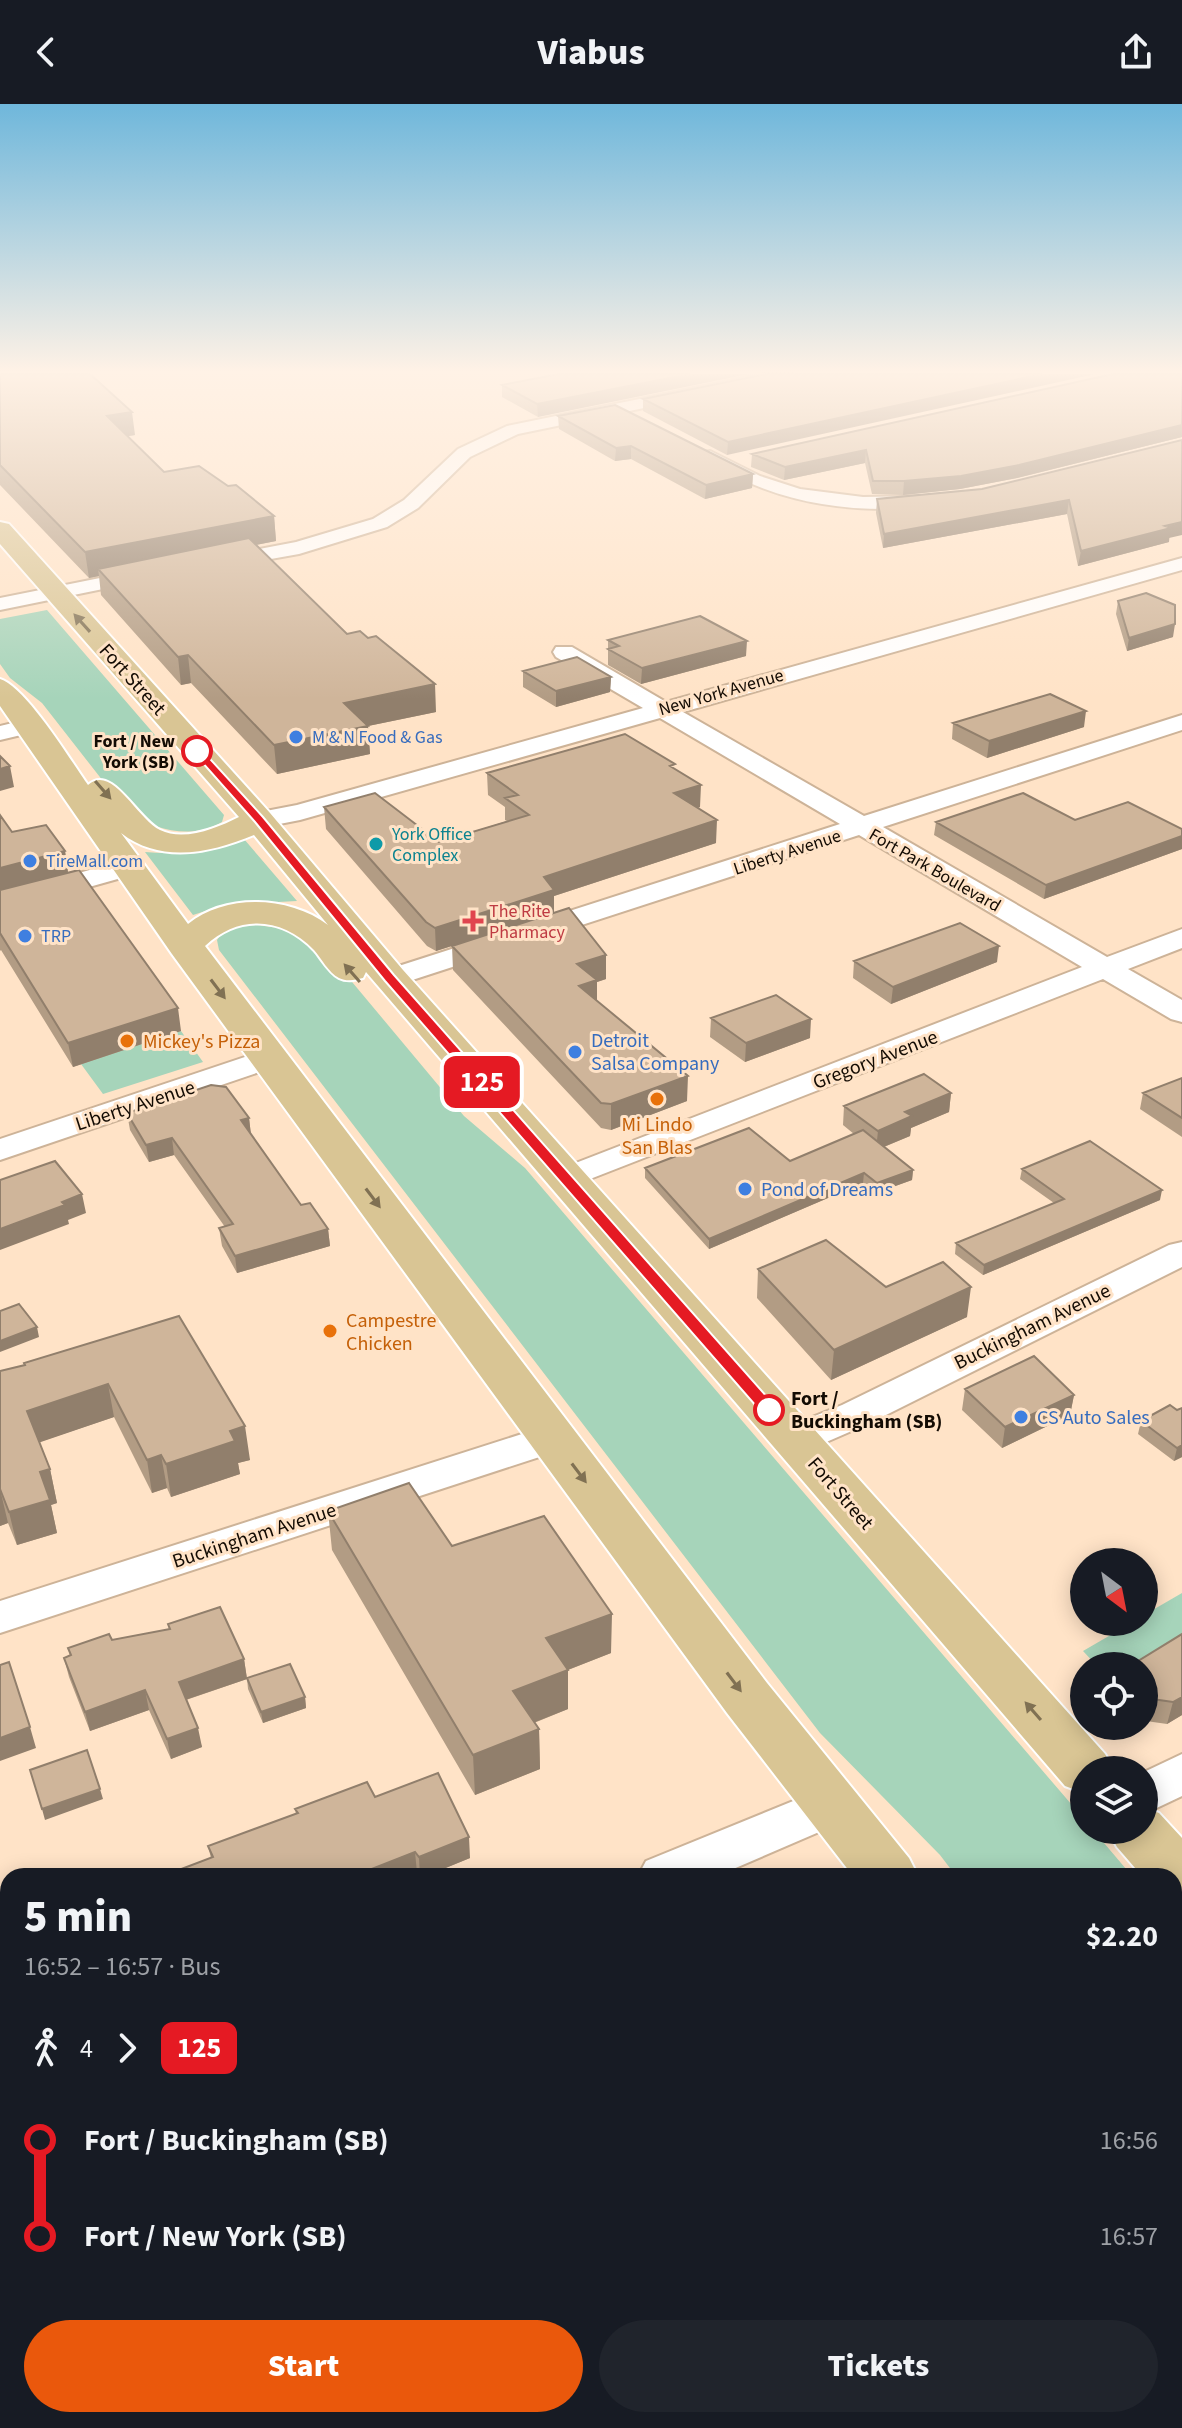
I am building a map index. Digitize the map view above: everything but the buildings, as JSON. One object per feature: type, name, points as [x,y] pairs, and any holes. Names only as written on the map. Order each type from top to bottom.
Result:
[{"type":"main road","name":"Fort Street","points":[[0,529],[9,546],[55,592],[259,820],[390,978],[1073,1756]]},
{"type":"main road","points":[[14,717],[51,730],[135,828],[151,838],[172,843],[213,840],[259,820]]},
{"type":"main road","points":[[14,717],[830,1806],[881,1868]]},
{"type":"main road","points":[[185,946],[210,924],[226,917],[254,913],[279,915],[300,922],[325,941],[462,1101],[530,1138]]},
{"type":"main road","points":[[1151,1844],[1172,1868]]},
{"type":"street","points":[[199,566],[299,548],[358,531],[398,514],[432,482]]},
{"type":"street","points":[[758,482],[816,497],[888,503],[942,500]]},
{"type":"street","name":"New York Avenue","points":[[259,820],[300,812],[660,709],[1178,568]]},
{"type":"street","points":[[0,604],[167,571]]},
{"type":"street","name":"Fort Park Boulevard","points":[[564,652],[1182,1013]]},
{"type":"street","name":"Liberty Avenue","points":[[390,978],[863,828],[1182,722]]},
{"type":"street","points":[[0,904],[129,867]]},
{"type":"street","name":"Gregory Avenue","points":[[567,1178],[1182,938]]},
{"type":"street","name":"Liberty Avenue","points":[[0,1150],[269,1058]]},
{"type":"street","name":"Buckingham Avenue","points":[[794,1440],[856,1414],[1182,1253]]},
{"type":"street","name":"Buckingham Avenue","points":[[0,1617],[553,1438]]},
{"type":"street","points":[[1158,1787],[1182,1773]]},
{"type":"street","points":[[682,1868],[830,1806]]},
{"type":"green space","points":[[47,610],[224,815],[222,822],[199,831],[174,831],[128,813],[42,703],[10,678],[0,664],[0,619]]},
{"type":"green space","points":[[244,839],[297,901],[224,905],[193,915],[145,852],[195,851]]},
{"type":"green space","points":[[250,924],[292,930],[322,946],[464,1116],[525,1168],[1070,1803],[1070,1844],[1105,1844],[1125,1868],[950,1868],[820,1733],[219,950],[217,940],[222,933],[235,926]]},
{"type":"green space","points":[[181,1031],[203,1062],[103,1094],[81,1064]]},
{"type":"green space","points":[[1182,1593],[1182,1652],[1158,1661],[1158,1652],[1083,1651],[1109,1636],[1158,1636],[1158,1607]]},
{"type":"bus line","name":"125","points":[[197,751],[259,820],[390,978],[769,1410]]},
{"type":"place","name":"M & N Food & Gas","points":[[296,737]]},
{"type":"place","name":"Fort / New York (SB)","points":[[197,751]]},
{"type":"place","name":"York Office Complex","points":[[376,844]]},
{"type":"place","name":"TireMall.com","points":[[30,861]]},
{"type":"place","name":"The Rite Pharmacy","points":[[473,921]]},
{"type":"place","name":"TRP","points":[[25,936]]},
{"type":"place","name":"Mickey's Pizza","points":[[127,1041]]},
{"type":"place","name":"Detroit Salsa Company","points":[[575,1052]]},
{"type":"place","name":"Mi Lindo San Blas","points":[[657,1099]]},
{"type":"place","name":"Pond of Dreams","points":[[745,1189]]},
{"type":"place","name":"Campestre Chicken","points":[[330,1331]]},
{"type":"place","name":"Fort / Buckingham (SB)","points":[[769,1410]]},
{"type":"place","name":"CS Auto Sales","points":[[1021,1417]]}]
